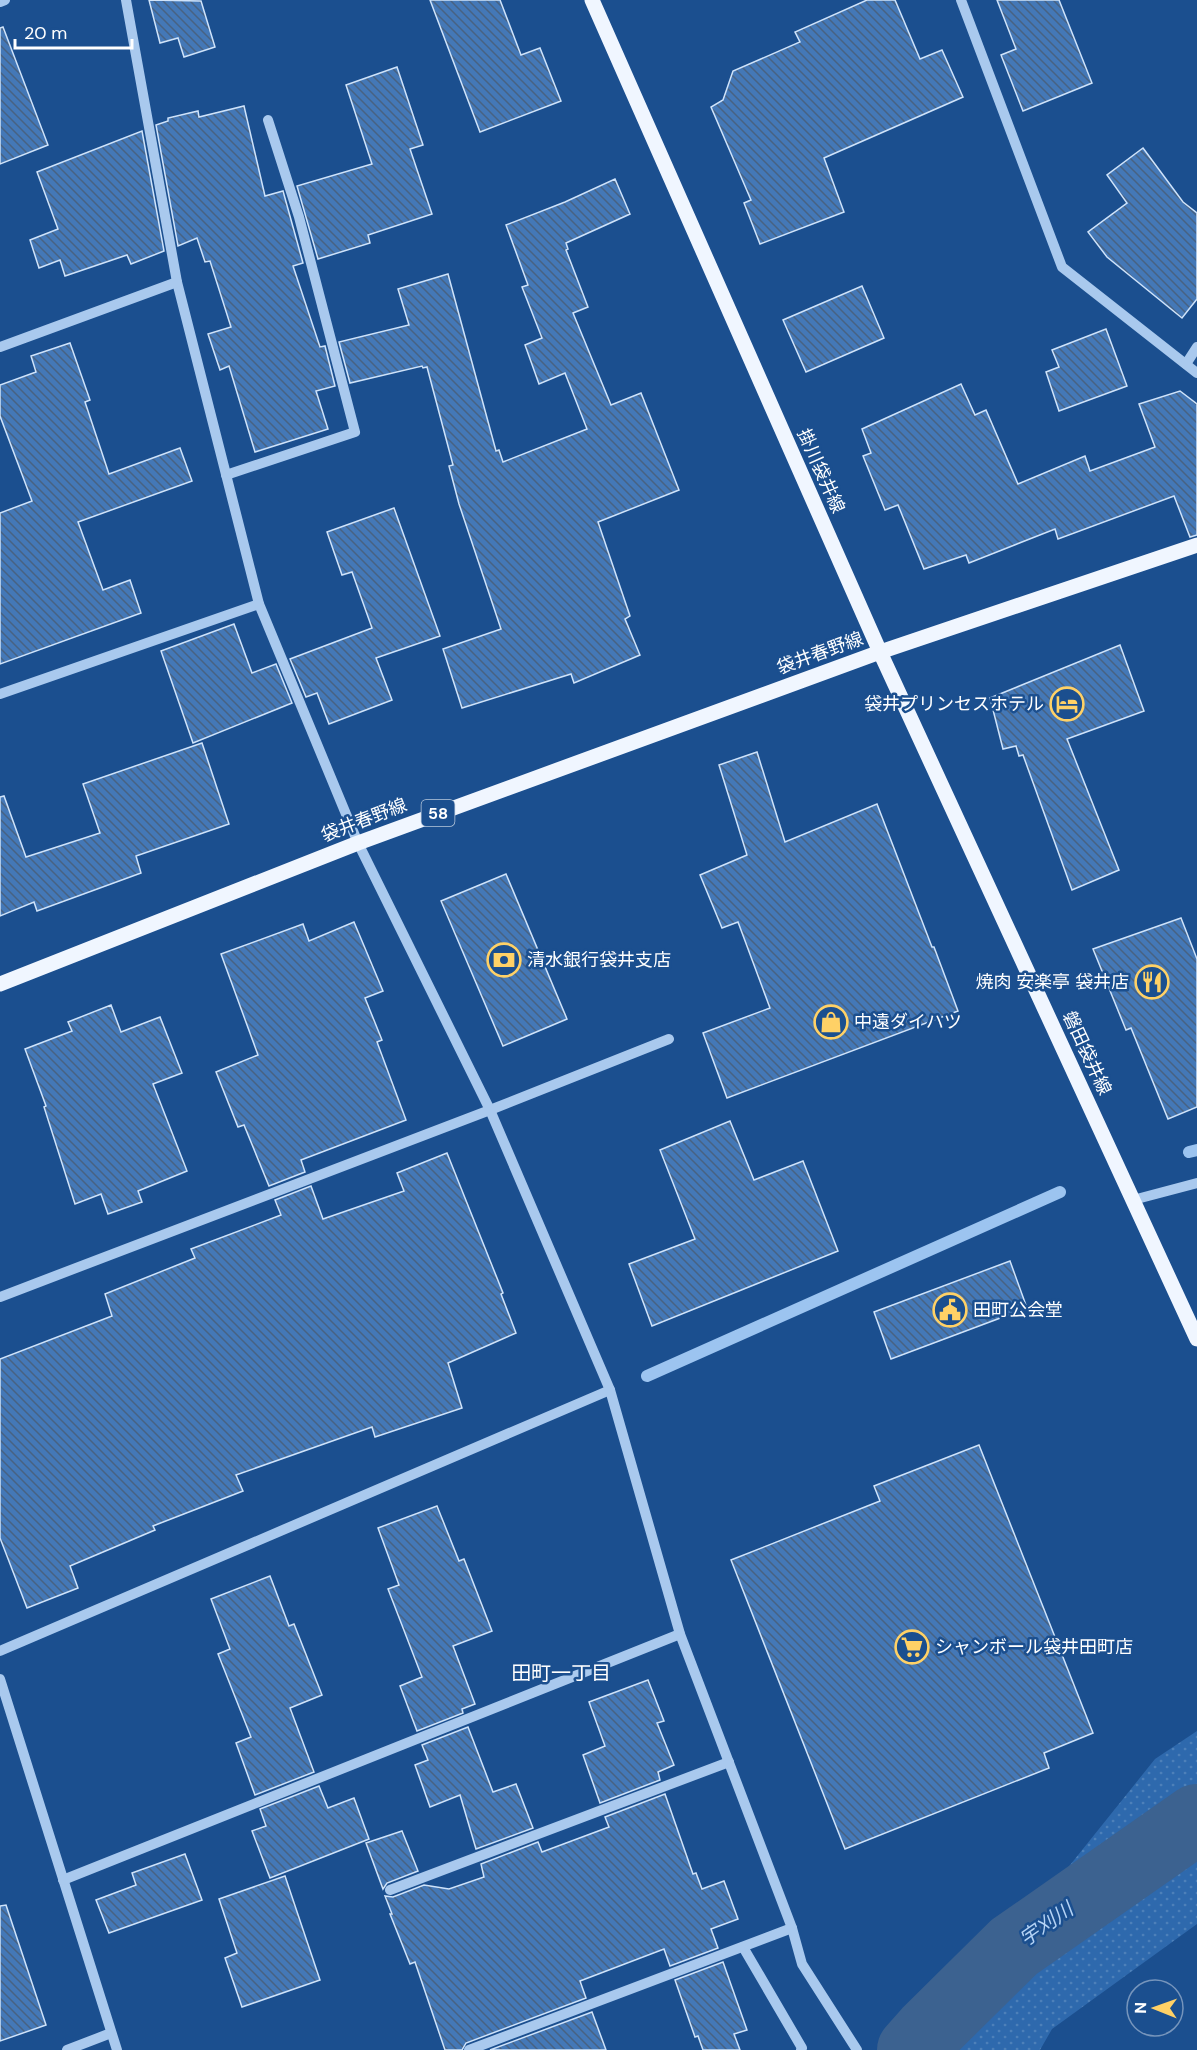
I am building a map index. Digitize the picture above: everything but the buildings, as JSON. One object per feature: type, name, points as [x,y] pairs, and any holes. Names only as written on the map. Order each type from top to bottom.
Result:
[{"type":"main road","name":"掛川袋井線","points":[[592,0],[880,651]]},
{"type":"main road","points":[[880,651],[1197,545]]},
{"type":"main road","name":"袋井春野線","points":[[0,984],[358,843],[880,651]]},
{"type":"main road","name":"磐田袋井線","points":[[880,651],[1197,1339]]},
{"type":"street","points":[[0,2],[5,0]]},
{"type":"street","points":[[126,0],[177,282],[259,604],[358,843],[490,1110],[610,1390],[680,1634],[792,1928],[802,1964],[857,2050]]},
{"type":"street","points":[[961,0],[1062,267],[1197,373]]},
{"type":"street","points":[[226,475],[355,432],[299,217],[268,120]]},
{"type":"street","points":[[0,347],[177,282]]},
{"type":"street","points":[[1186,364],[1197,347]]},
{"type":"street","points":[[0,694],[259,604]]},
{"type":"street","points":[[0,1297],[490,1110],[669,1039]]},
{"type":"street","points":[[1133,1200],[1197,1183]]},
{"type":"street","points":[[0,1652],[610,1390]]},
{"type":"street","points":[[63,1880],[680,1634]]},
{"type":"street","points":[[0,1678],[117,2050]]},
{"type":"street","points":[[390,1890],[729,1762]]},
{"type":"street","points":[[469,2050],[792,1928]]},
{"type":"street","points":[[743,1947],[802,2048],[801,2050]]},
{"type":"street","points":[[67,2050],[111,2034]]},
{"type":"shaded area","points":[[1197,1731],[1197,1924],[1052,2029],[1040,2050],[922,2050],[1155,1759]]},
{"type":"waterway","points":[[1189,1152],[1197,1150]]},
{"type":"waterway","points":[[647,1376],[1060,1192]]},
{"type":"waterway","name":"宇刈川","points":[[912,2050],[1014,1947],[1197,1819]]},
{"type":"place","name":"袋井プリンセスホテル","points":[[1067,704]]},
{"type":"place","name":"清水銀行袋井支店","points":[[504,960]]},
{"type":"place","name":"焼肉 安楽亭 袋井店","points":[[1152,982]]},
{"type":"place","name":"中遠ダイハツ","points":[[831,1022]]},
{"type":"place","name":"田町公会堂","points":[[950,1310]]},
{"type":"place","name":"シャンボール袋井田町店","points":[[912,1647]]},
{"type":"district","name":"田町一丁目","points":[[561,1673]]}]
